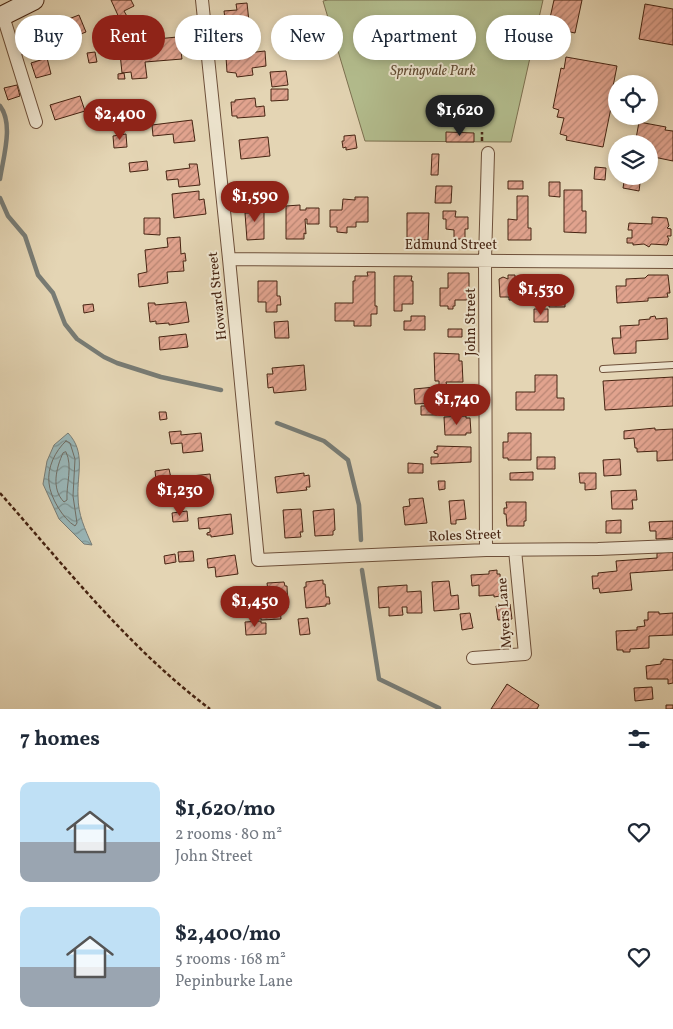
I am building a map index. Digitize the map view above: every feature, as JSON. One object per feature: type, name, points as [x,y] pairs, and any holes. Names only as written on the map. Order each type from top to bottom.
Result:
[{"type":"main road","points":[[1,17],[34,0]]},
{"type":"street","name":"Howard Street","points":[[202,0],[258,560]]},
{"type":"street","points":[[1,17],[36,122]]},
{"type":"street","name":"John Street","points":[[486,550],[485,260],[488,154]]},
{"type":"street","name":"Edmund Street","points":[[229,259],[673,262]]},
{"type":"street","name":"Roles Street","points":[[258,560],[486,550],[625,549],[673,546]]},
{"type":"street","name":"Myers Lane","points":[[473,658],[525,654],[515,550]]},
{"type":"lane","points":[[603,369],[673,365]]},
{"type":"path","points":[[0,493],[111,617],[181,687],[210,709]]},
{"type":"green space","name":"Springvale Park","points":[[543,0],[540,15],[486,15],[486,60],[529,60],[511,142],[365,141],[341,60],[343,60],[343,15],[327,15],[323,1]]},
{"type":"water","points":[[68,433],[74,440],[79,455],[79,509],[82,522],[92,545],[84,544],[59,519],[43,484],[47,461],[54,445]]},
{"type":"building","points":[[111,0],[131,0],[134,6],[124,11],[126,15],[118,15]]},
{"type":"building","points":[[554,0],[582,0],[575,33],[571,32],[571,15],[551,15]]},
{"type":"building","points":[[247,3],[248,15],[225,15],[224,11],[237,10],[236,4]]},
{"type":"building","points":[[645,4],[673,9],[673,45],[639,39]]},
{"type":"building","points":[[82,22],[86,32],[82,34]]},
{"type":"building","points":[[175,37],[175,60],[145,62],[147,78],[132,79],[131,72],[122,73],[121,60],[165,60],[165,38]]},
{"type":"building","points":[[261,51],[265,51],[266,66],[252,68],[253,75],[237,77],[236,73],[227,72],[226,60],[261,60]]},
{"type":"building","points":[[92,52],[92,60],[97,60],[97,62],[89,63],[87,53]]},
{"type":"building","points":[[571,58],[617,66],[615,75],[608,75],[608,123],[603,147],[566,140],[567,136],[560,134],[564,118],[557,117],[559,110],[553,108],[561,68],[564,69],[566,60],[571,60]]},
{"type":"building","points":[[48,60],[51,74],[36,78],[31,63]]},
{"type":"building","points":[[286,71],[288,85],[272,87],[270,72]]},
{"type":"building","points":[[124,73],[125,79],[118,79],[118,74]]},
{"type":"building","points":[[17,85],[20,96],[8,100],[4,88]]},
{"type":"building","points":[[271,89],[288,89],[288,100],[271,101]]},
{"type":"building","points":[[80,96],[85,111],[55,120],[50,105]]},
{"type":"building","points":[[255,98],[256,107],[264,106],[265,116],[237,118],[237,116],[232,116],[231,102]]},
{"type":"building","points":[[146,106],[146,118],[120,120],[119,108]]},
{"type":"building","points":[[192,120],[195,141],[174,143],[173,134],[153,136],[152,125]]},
{"type":"building","points":[[638,125],[655,125],[666,127],[665,130],[673,131],[673,161],[658,158],[658,135],[637,135]]},
{"type":"building","points":[[446,132],[474,133],[474,142],[446,142]]},
{"type":"building","points":[[126,134],[127,147],[114,148],[113,136]]},
{"type":"building","points":[[355,135],[357,148],[346,150],[346,147],[343,148],[342,141],[344,141],[344,136]]},
{"type":"building","points":[[268,137],[270,156],[241,159],[239,140]]},
{"type":"building","points":[[432,154],[439,154],[438,175],[431,175]]},
{"type":"building","points":[[147,161],[148,170],[130,172],[129,163]]},
{"type":"building","points":[[189,164],[197,164],[200,185],[179,187],[178,179],[167,180],[166,171],[190,168]]},
{"type":"building","points":[[595,167],[606,168],[605,180],[594,179]]},
{"type":"building","points":[[508,181],[523,181],[523,189],[508,189]]},
{"type":"building","points":[[549,182],[560,182],[560,197],[549,196]]},
{"type":"building","points":[[624,185],[640,185],[639,191],[623,188]]},
{"type":"building","points":[[436,186],[452,186],[451,203],[435,203]]},
{"type":"building","points":[[276,188],[277,197],[263,198],[262,189]]},
{"type":"building","points":[[564,190],[582,190],[582,211],[586,211],[586,233],[564,232]]},
{"type":"building","points":[[199,191],[199,200],[204,199],[206,214],[174,218],[172,194]]},
{"type":"building","points":[[517,196],[528,196],[528,228],[531,228],[531,240],[508,240],[508,219],[517,220]]},
{"type":"building","points":[[355,197],[368,197],[368,222],[356,222],[356,227],[347,227],[347,233],[337,232],[337,227],[330,227],[330,210],[342,210],[343,199],[355,200]]},
{"type":"building","points":[[252,204],[264,204],[264,239],[247,240],[245,213],[252,213]]},
{"type":"building","points":[[300,205],[300,210],[319,208],[319,224],[307,224],[307,219],[305,219],[306,234],[304,233],[304,239],[286,239],[286,206]]},
{"type":"building","points":[[443,211],[456,211],[455,217],[468,217],[468,229],[465,229],[465,239],[454,239],[454,230],[446,229],[446,219],[443,219]]},
{"type":"building","points":[[407,213],[429,213],[428,240],[407,240]]},
{"type":"building","points":[[652,217],[667,218],[669,226],[667,228],[671,229],[671,236],[667,236],[669,239],[667,245],[651,244],[649,247],[644,244],[633,245],[633,243],[627,243],[627,238],[632,238],[632,230],[628,230],[629,223],[652,224]]},
{"type":"building","points":[[144,218],[160,218],[160,235],[144,234]]},
{"type":"building","points":[[180,237],[181,254],[185,253],[186,261],[183,261],[184,271],[167,272],[168,283],[139,287],[138,274],[147,272],[145,250],[168,247],[167,238]]},
{"type":"building","points":[[367,272],[375,272],[375,306],[377,306],[377,314],[371,314],[371,326],[354,326],[354,321],[335,321],[335,303],[353,303],[353,281],[355,281],[355,276],[368,276]]},
{"type":"building","points":[[448,273],[469,273],[469,300],[455,300],[453,309],[448,309],[448,306],[440,306],[440,288],[448,288]]},
{"type":"building","points":[[508,275],[515,275],[515,279],[520,277],[529,279],[529,297],[514,297],[514,300],[509,300],[509,297],[500,297],[499,279],[503,277],[508,279]]},
{"type":"building","points":[[648,275],[668,275],[670,293],[667,293],[668,297],[648,298],[648,301],[617,303],[616,286],[626,286],[626,279],[645,278]]},
{"type":"building","points":[[394,276],[412,276],[413,304],[402,304],[402,311],[394,311]]},
{"type":"building","points":[[540,279],[562,279],[562,286],[566,286],[566,293],[562,293],[562,299],[565,299],[565,307],[549,307],[549,299],[540,299]]},
{"type":"building","points":[[258,281],[277,281],[277,296],[280,296],[281,305],[277,305],[277,312],[266,312],[266,302],[258,302]]},
{"type":"building","points":[[186,302],[189,322],[169,325],[169,323],[156,324],[156,321],[150,322],[148,303],[155,303],[155,305]]},
{"type":"building","points":[[93,304],[94,311],[84,313],[83,305]]},
{"type":"building","points":[[534,309],[548,309],[548,322],[534,322]]},
{"type":"building","points":[[411,316],[425,316],[425,330],[404,330],[404,321],[411,321]]},
{"type":"building","points":[[655,316],[656,319],[667,318],[668,339],[636,341],[636,353],[614,354],[612,338],[621,338],[620,326],[639,325],[639,320],[650,319],[650,317]]},
{"type":"building","points":[[288,321],[289,338],[275,338],[274,322]]},
{"type":"building","points":[[448,329],[462,329],[462,337],[448,337]]},
{"type":"building","points":[[186,334],[188,347],[160,350],[159,337]]},
{"type":"building","points":[[434,353],[459,354],[459,361],[462,361],[463,382],[446,382],[447,387],[439,387],[439,381],[435,381]]},
{"type":"building","points":[[304,365],[306,390],[274,393],[273,387],[268,388],[267,374],[273,374],[272,368]]},
{"type":"building","points":[[535,375],[557,375],[557,398],[564,398],[564,410],[516,410],[516,392],[535,392]]},
{"type":"building","points":[[673,377],[673,406],[605,410],[603,381]]},
{"type":"building","points":[[435,387],[436,403],[415,404],[414,389]]},
{"type":"building","points":[[421,406],[436,406],[437,415],[421,415]]},
{"type":"building","points":[[159,412],[166,412],[167,419],[160,420]]},
{"type":"building","points":[[466,416],[466,418],[470,418],[471,433],[466,433],[466,435],[445,435],[444,417]]},
{"type":"building","points":[[655,428],[655,430],[673,429],[673,460],[657,461],[657,451],[637,452],[634,438],[624,439],[624,431]]},
{"type":"building","points":[[181,431],[181,435],[201,433],[203,451],[183,453],[182,443],[171,444],[169,432]]},
{"type":"building","points":[[508,433],[531,433],[531,460],[508,460],[508,458],[503,458],[503,442],[508,442]]},
{"type":"building","points":[[437,446],[471,447],[471,462],[431,464],[431,457],[438,457],[438,454],[434,453],[437,450]]},
{"type":"building","points":[[537,457],[555,457],[555,469],[537,469]]},
{"type":"building","points":[[620,459],[621,475],[604,476],[603,460]]},
{"type":"building","points":[[408,463],[423,464],[423,473],[408,473]]},
{"type":"building","points":[[169,469],[171,478],[156,480],[155,471]]},
{"type":"building","points":[[533,472],[533,480],[510,480],[510,473]]},
{"type":"building","points":[[304,473],[304,476],[309,475],[310,487],[306,487],[307,490],[277,493],[275,477]]},
{"type":"building","points":[[579,473],[596,473],[596,489],[585,490],[585,483],[580,483]]},
{"type":"building","points":[[210,474],[212,490],[188,493],[189,496],[184,497],[183,493],[175,494],[173,478]]},
{"type":"building","points":[[438,481],[445,481],[445,489],[439,490]]},
{"type":"building","points":[[636,490],[637,500],[632,500],[633,509],[612,509],[611,491]]},
{"type":"building","points":[[423,498],[427,523],[405,525],[403,507],[410,506],[409,499]]},
{"type":"building","points":[[464,500],[466,519],[456,520],[456,524],[451,524],[449,501]]},
{"type":"building","points":[[506,502],[526,502],[526,521],[524,521],[524,526],[507,526],[506,514],[504,514],[504,508],[507,508]]},
{"type":"building","points":[[301,509],[303,532],[300,532],[301,537],[285,538],[283,510]]},
{"type":"building","points":[[334,509],[335,530],[333,535],[315,536],[313,511]]},
{"type":"building","points":[[187,511],[188,521],[173,522],[172,513]]},
{"type":"building","points":[[231,514],[233,534],[211,537],[211,535],[207,535],[210,532],[210,528],[199,529],[198,518]]},
{"type":"building","points":[[621,520],[621,533],[606,533],[606,521]]},
{"type":"building","points":[[673,521],[673,538],[656,539],[656,531],[650,531],[649,522]]},
{"type":"building","points":[[193,551],[194,561],[179,562],[178,552]]},
{"type":"building","points":[[673,552],[673,570],[630,573],[632,590],[600,593],[599,588],[593,589],[592,576],[598,576],[598,573],[617,571],[616,561],[657,558],[657,553]]},
{"type":"building","points":[[175,554],[176,562],[165,564],[164,556]]},
{"type":"building","points":[[235,555],[238,574],[216,577],[215,567],[208,568],[207,559]]},
{"type":"building","points":[[497,570],[497,574],[500,574],[500,596],[479,596],[479,585],[472,586],[471,575],[489,574],[489,571]]},
{"type":"building","points":[[323,580],[326,597],[329,597],[330,604],[306,608],[304,587],[306,587],[306,582]]},
{"type":"building","points":[[449,581],[451,596],[458,595],[459,609],[434,611],[432,582]]},
{"type":"building","points":[[284,582],[285,586],[287,586],[288,608],[280,609],[281,619],[261,620],[259,592],[268,591],[267,583]]},
{"type":"building","points":[[407,585],[407,592],[421,591],[422,613],[407,613],[407,607],[402,607],[403,615],[389,616],[389,607],[379,608],[378,587]]},
{"type":"building","points":[[510,604],[512,619],[498,620],[496,606]]},
{"type":"building","points":[[648,612],[659,612],[659,614],[673,613],[673,635],[649,636],[649,648],[630,649],[630,652],[617,650],[616,631],[637,630],[637,627],[645,626],[644,620],[648,620]]},
{"type":"building","points":[[470,613],[473,628],[462,630],[460,614]]},
{"type":"building","points":[[308,618],[310,634],[300,635],[298,619]]},
{"type":"building","points":[[261,621],[261,623],[266,623],[266,634],[246,635],[245,622]]},
{"type":"building","points":[[663,659],[673,660],[673,683],[668,684],[668,679],[647,679],[646,666],[661,664]]},
{"type":"building","points":[[507,684],[539,705],[537,709],[491,709]]},
{"type":"building","points":[[652,687],[653,699],[635,701],[634,688]]},
{"type":"building","points":[[666,705],[673,705],[673,709],[666,709]]},
{"type":"waterway","points":[[0,106],[4,113],[7,131],[0,179]]},
{"type":"waterway","points":[[0,198],[8,216],[25,236],[38,275],[53,293],[65,324],[77,339],[104,357],[117,363],[161,377],[221,390]]},
{"type":"waterway","points":[[277,423],[324,441],[348,460],[359,505],[361,540]]},
{"type":"waterway","points":[[362,570],[379,679],[439,708]]}]
